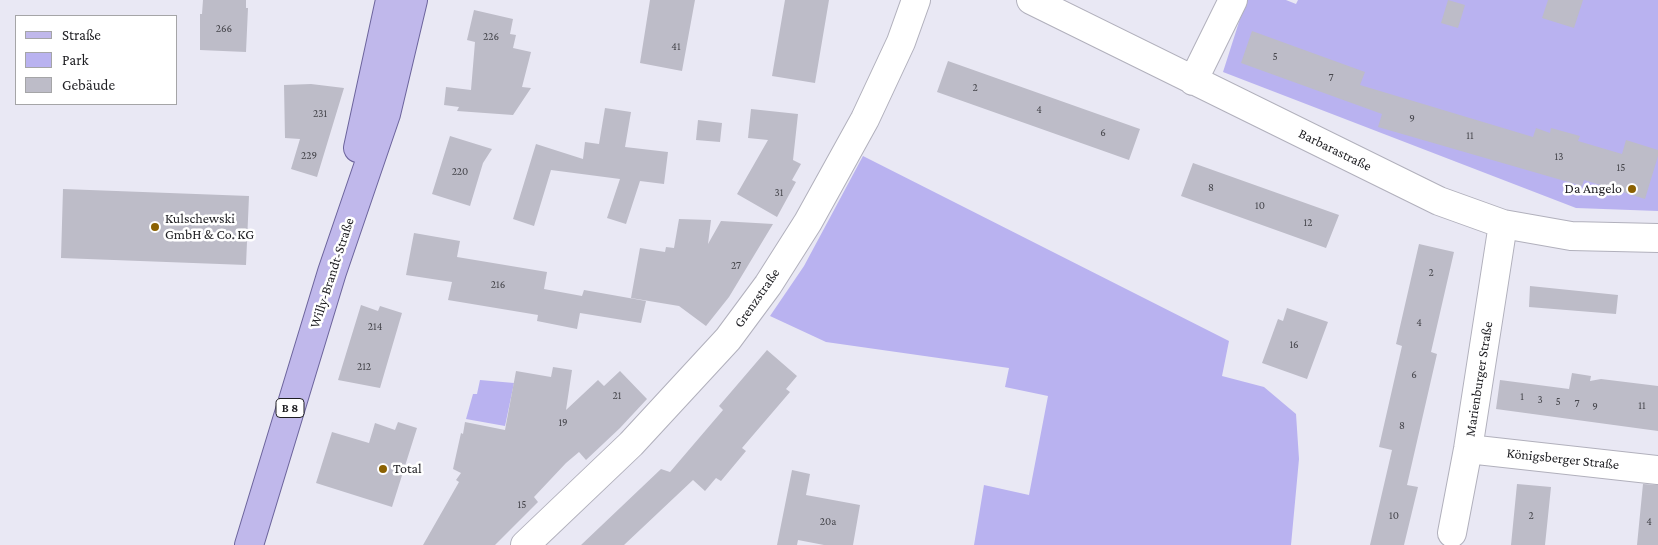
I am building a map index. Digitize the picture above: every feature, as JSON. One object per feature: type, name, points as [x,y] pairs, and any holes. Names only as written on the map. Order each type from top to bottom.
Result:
[{"type":"main road","name":"B 8","points":[[332,272],[390,0]]},
{"type":"main road","name":"Willy-Brandt-Straße","points":[[249,545],[332,272],[386,114],[413,0]]},
{"type":"street","name":"Grenzstraße","points":[[525,545],[632,444],[728,339],[768,285],[808,222],[865,119],[901,42],[916,0]]},
{"type":"street","name":"Barbarastraße","points":[[1031,0],[1439,201],[1503,224],[1571,236],[1658,238]]},
{"type":"street","points":[[1193,81],[1233,0]]},
{"type":"street","name":"Marienburger Straße","points":[[1452,533],[1468,448],[1503,224]]},
{"type":"street","name":"Königsberger Straße","points":[[1468,448],[1658,470]]},
{"type":"green space","points":[[1246,0],[1286,0],[1296,4],[1298,0],[1658,0],[1658,211],[1576,208],[1223,72]]},
{"type":"green space","points":[[863,156],[1229,341],[1222,376],[1264,387],[1296,414],[1299,459],[1291,545],[974,545],[984,485],[1029,495],[1048,396],[1005,387],[1009,368],[826,342],[770,316],[804,266]]},
{"type":"green space","points":[[480,380],[514,383],[505,426],[466,419],[473,394],[477,394]]},
{"type":"building","points":[[203,0],[246,0],[246,8],[248,8],[246,52],[200,50],[200,14],[202,14]]},
{"type":"building","points":[[650,0],[695,0],[682,71],[640,63]]},
{"type":"building","points":[[785,0],[829,0],[815,83],[772,76]]},
{"type":"building","points":[[1448,0],[1465,5],[1458,28],[1441,23]]},
{"type":"building","points":[[1548,0],[1583,0],[1574,28],[1542,18]]},
{"type":"building","points":[[474,10],[513,19],[510,34],[516,35],[513,48],[531,52],[522,87],[531,88],[513,115],[457,111],[459,107],[444,105],[446,87],[471,90],[475,42],[467,40]]},
{"type":"building","points":[[1252,31],[1365,72],[1360,85],[1533,137],[1536,128],[1550,133],[1551,128],[1580,136],[1578,141],[1622,154],[1626,140],[1658,150],[1658,156],[1645,199],[1584,180],[1582,186],[1378,127],[1382,114],[1241,63]]},
{"type":"building","points":[[948,61],[1140,129],[1129,160],[937,92]]},
{"type":"building","points":[[311,84],[344,88],[317,177],[291,169],[300,139],[285,138],[284,85]]},
{"type":"building","points":[[605,108],[631,112],[625,147],[668,152],[664,184],[640,181],[626,224],[607,218],[620,179],[551,170],[534,226],[513,219],[536,144],[583,159],[585,142],[599,144]]},
{"type":"building","points":[[751,109],[798,114],[793,160],[801,164],[792,180],[796,182],[777,217],[737,194],[768,140],[748,138]]},
{"type":"building","points":[[698,120],[722,123],[720,142],[696,140]]},
{"type":"building","points":[[450,136],[492,149],[483,163],[470,206],[432,194]]},
{"type":"building","points":[[1193,163],[1339,215],[1326,248],[1181,196]]},
{"type":"building","name":"Kulschewski GmbH & Co. KG","points":[[63,189],[249,196],[246,265],[61,258]]},
{"type":"building","points":[[679,219],[711,220],[708,244],[721,221],[773,224],[729,297],[706,326],[679,306],[631,298],[640,248],[665,252],[666,247],[674,248]]},
{"type":"building","points":[[414,233],[460,241],[457,257],[547,272],[544,289],[582,296],[584,290],[646,301],[641,323],[580,313],[577,329],[537,321],[538,315],[448,300],[452,282],[406,275]]},
{"type":"building","points":[[1419,244],[1454,252],[1431,352],[1437,354],[1407,485],[1418,487],[1404,545],[1370,545],[1392,450],[1379,447],[1402,346],[1396,344]]},
{"type":"building","points":[[1530,286],[1618,295],[1616,314],[1529,307]]},
{"type":"building","points":[[361,305],[378,311],[380,306],[402,313],[380,388],[338,380]]},
{"type":"building","points":[[1287,308],[1328,322],[1307,379],[1262,363],[1278,319],[1283,321]]},
{"type":"building","points":[[767,350],[797,376],[786,389],[790,392],[742,448],[746,451],[721,481],[716,478],[705,491],[693,480],[624,545],[581,545],[661,469],[670,472],[723,410],[719,406]]},
{"type":"building","points":[[553,367],[572,370],[566,410],[598,380],[604,386],[620,371],[647,399],[586,460],[579,452],[566,463],[534,497],[538,502],[495,545],[423,545],[459,482],[456,480],[461,473],[453,469],[465,422],[505,430],[516,371],[551,377]]},
{"type":"building","points":[[1572,373],[1591,376],[1590,381],[1601,379],[1658,386],[1658,431],[1496,409],[1500,380],[1569,389]]},
{"type":"building","name":"Total","points":[[398,422],[417,428],[392,507],[316,483],[332,432],[369,443],[375,423],[395,430]]},
{"type":"building","points":[[792,470],[810,474],[806,495],[860,505],[853,545],[824,545],[798,540],[797,545],[777,545]]},
{"type":"building","points":[[1517,484],[1551,487],[1545,545],[1511,545]]},
{"type":"building","points":[[1643,484],[1658,485],[1658,545],[1637,545]]},
{"type":"place","name":"Da Angelo","points":[[1632,189]]},
{"type":"place","name":"Kulschewski GmbH & Co. KG","points":[[155,227]]},
{"type":"place","name":"Total","points":[[383,469]]}]
